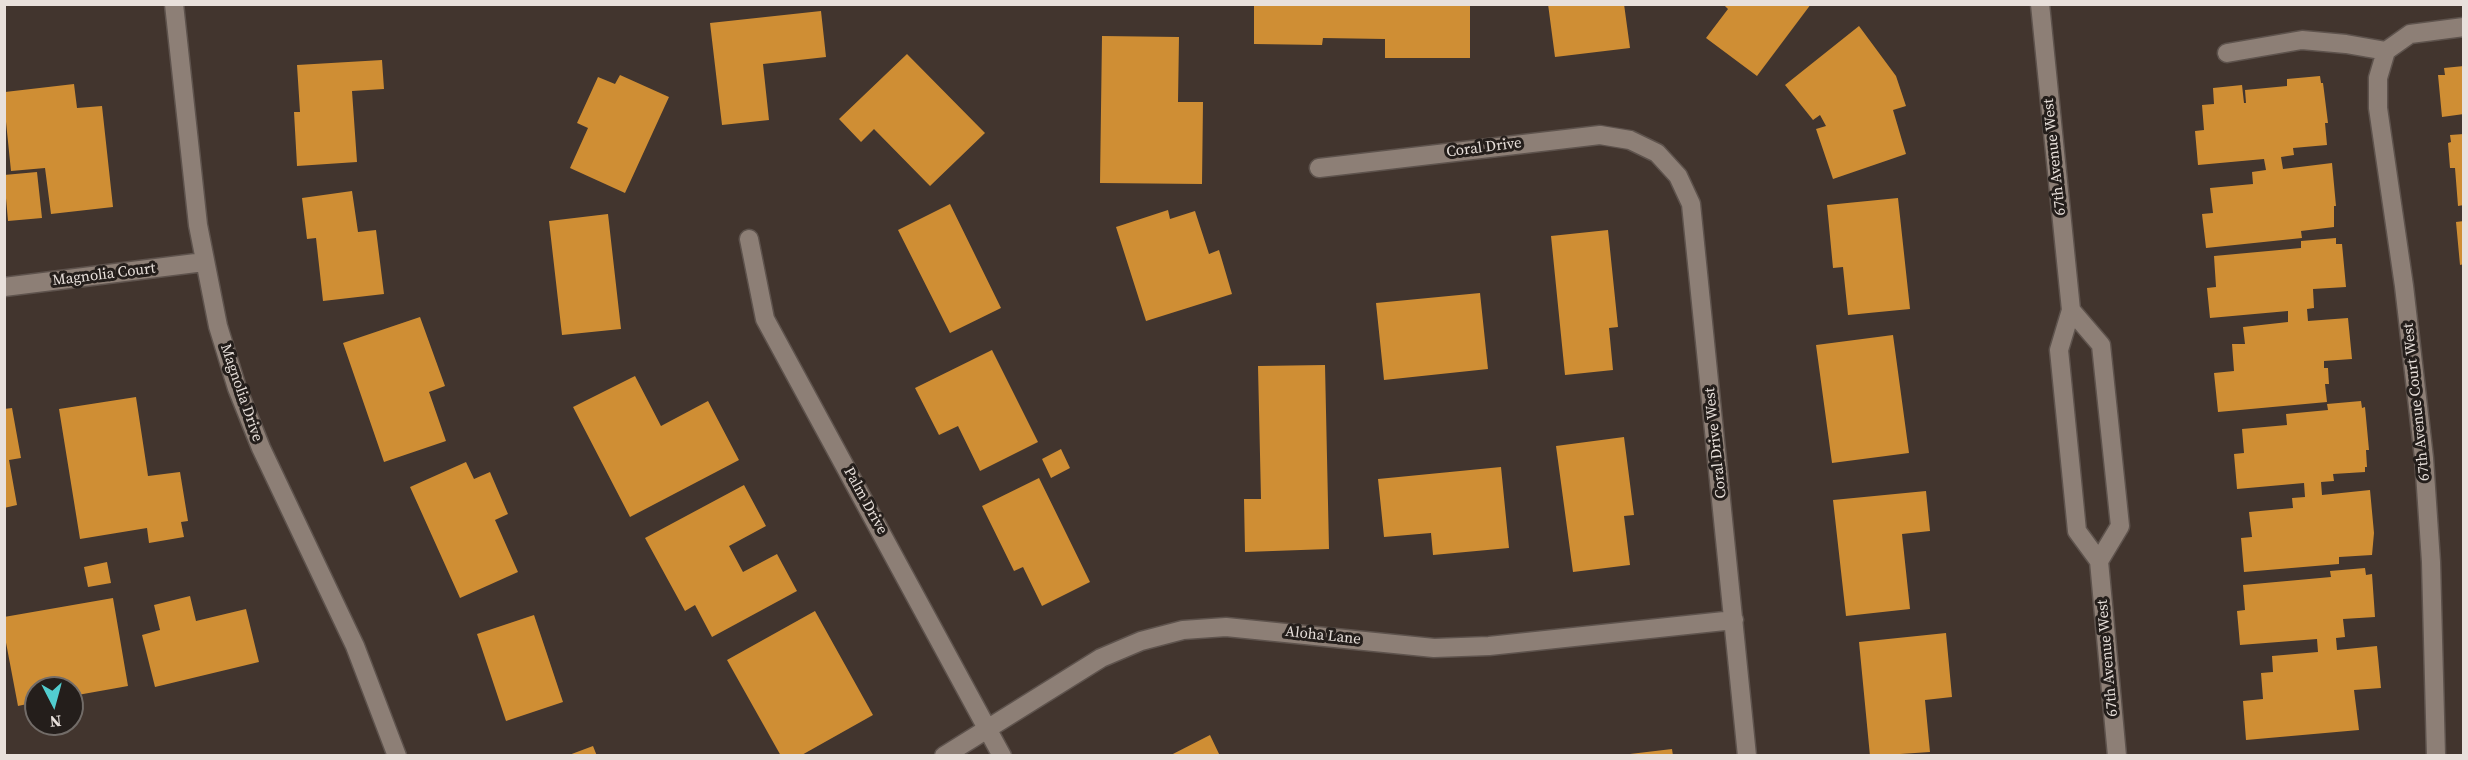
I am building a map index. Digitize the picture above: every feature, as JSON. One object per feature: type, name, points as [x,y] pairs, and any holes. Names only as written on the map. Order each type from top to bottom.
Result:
[{"type":"street","name":"Magnolia Drive","points":[[174,4],[197,213],[204,262],[221,336],[237,387],[261,448],[355,646],[397,756]]},
{"type":"street","name":"67th Avenue West","points":[[2040,4],[2071,310],[2059,350],[2077,531],[2099,561],[2117,756]]},
{"type":"street","points":[[2227,53],[2302,40],[2386,51],[2410,34],[2463,27]]},
{"type":"street","name":"67th Avenue Court West","points":[[2386,51],[2378,78],[2378,108],[2404,286],[2424,458],[2431,562],[2436,756]]},
{"type":"street","name":"Coral Drive","points":[[1318,168],[1600,135],[1630,140],[1647,148]]},
{"type":"street","name":"Coral Drive West","points":[[1647,148],[1657,153],[1678,176],[1691,204],[1747,756]]},
{"type":"street","name":"Palm Drive","points":[[749,239],[765,319],[1002,756]]},
{"type":"street","name":"Magnolia Court","points":[[4,287],[204,262]]},
{"type":"street","points":[[2071,310],[2101,345],[2120,526],[2099,561]]},
{"type":"street","name":"Aloha Lane","points":[[944,756],[1101,658],[1141,641],[1183,630],[1226,627],[1434,648],[1490,646],[1734,620]]},
{"type":"building","points":[[1254,4],[1470,4],[1470,58],[1385,58],[1385,39],[1323,38],[1322,45],[1254,44]]},
{"type":"building","points":[[1548,4],[1624,4],[1630,48],[1555,57]]},
{"type":"building","points":[[1723,4],[1811,4],[1757,76],[1706,38],[1728,9]]},
{"type":"building","points":[[821,11],[826,57],[763,64],[769,120],[722,125],[710,23]]},
{"type":"building","points":[[1859,26],[1896,76],[1906,106],[1893,110],[1906,154],[1833,179],[1816,129],[1826,126],[1820,115],[1813,120],[1785,85]]},
{"type":"building","points":[[1102,36],[1179,37],[1178,102],[1203,102],[1202,184],[1100,183]]},
{"type":"building","points":[[907,54],[985,133],[930,186],[874,129],[861,142],[839,119]]},
{"type":"building","points":[[382,60],[384,89],[352,91],[357,162],[297,166],[294,112],[300,112],[297,65]]},
{"type":"building","points":[[2464,66],[2464,114],[2442,117],[2438,75],[2445,75],[2444,68]]},
{"type":"building","points":[[620,75],[669,97],[625,193],[570,168],[588,128],[577,123],[598,77],[615,84]]},
{"type":"building","points":[[2320,76],[2328,123],[2325,123],[2327,145],[2293,148],[2294,155],[2281,157],[2283,169],[2332,163],[2336,206],[2334,206],[2334,227],[2301,231],[2302,238],[2206,248],[2202,214],[2213,213],[2210,188],[2253,184],[2252,172],[2266,170],[2264,159],[2198,165],[2195,131],[2204,130],[2202,105],[2214,104],[2213,88],[2242,85],[2244,103],[2246,103],[2245,90],[2287,86],[2287,79]]},
{"type":"building","points":[[74,84],[77,108],[102,106],[113,207],[51,214],[45,168],[11,171],[5,92]]},
{"type":"building","points":[[2464,134],[2464,205],[2458,206],[2455,168],[2450,168],[2448,143],[2451,142],[2450,135]]},
{"type":"building","points":[[37,172],[42,218],[8,221],[4,175]]},
{"type":"building","points":[[352,191],[358,232],[376,230],[384,294],[323,301],[316,238],[307,239],[302,198]]},
{"type":"building","points":[[1898,198],[1910,309],[1848,315],[1843,267],[1833,268],[1827,205]]},
{"type":"building","points":[[950,204],[1001,308],[950,333],[898,230]]},
{"type":"building","points":[[1168,210],[1170,219],[1195,211],[1209,254],[1219,250],[1232,294],[1146,321],[1116,227]]},
{"type":"building","points":[[608,214],[621,329],[562,335],[549,221]]},
{"type":"building","points":[[2464,221],[2464,264],[2460,265],[2456,222]]},
{"type":"building","points":[[1608,230],[1618,327],[1609,328],[1613,370],[1565,375],[1551,236]]},
{"type":"building","points":[[2336,238],[2336,244],[2342,244],[2346,287],[2313,289],[2314,308],[2307,309],[2308,321],[2348,318],[2352,359],[2324,361],[2324,368],[2328,368],[2329,384],[2325,384],[2327,402],[2218,412],[2214,373],[2234,371],[2232,344],[2245,344],[2243,327],[2288,322],[2288,311],[2210,318],[2207,288],[2216,287],[2214,256],[2301,248],[2301,241]]},
{"type":"building","points":[[1480,293],[1488,369],[1384,380],[1376,303]]},
{"type":"building","points":[[420,317],[445,386],[429,392],[446,441],[384,462],[343,343]]},
{"type":"building","points":[[1893,335],[1909,453],[1832,463],[1816,345]]},
{"type":"building","points":[[992,350],[1038,442],[980,471],[958,426],[939,435],[915,388]]},
{"type":"building","points":[[1325,365],[1329,549],[1245,552],[1244,499],[1261,499],[1258,366]]},
{"type":"building","points":[[635,376],[661,426],[708,401],[739,460],[630,517],[573,407]]},
{"type":"building","points":[[136,397],[148,476],[180,472],[188,521],[181,522],[184,537],[149,543],[147,528],[80,539],[59,409]]},
{"type":"building","points":[[2361,401],[2362,408],[2365,407],[2369,450],[2366,450],[2365,472],[2333,474],[2334,481],[2321,482],[2322,495],[2370,490],[2374,533],[2372,555],[2339,557],[2339,564],[2244,572],[2241,538],[2252,537],[2249,512],[2293,508],[2292,498],[2305,497],[2304,483],[2237,489],[2234,454],[2244,453],[2242,429],[2287,425],[2286,414],[2328,410],[2327,404]]},
{"type":"building","points":[[12,408],[21,458],[9,460],[17,505],[4,508],[4,409]]},
{"type":"building","points":[[1624,437],[1634,515],[1624,516],[1630,565],[1573,572],[1556,446]]},
{"type":"building","points":[[1061,449],[1070,468],[1051,478],[1042,459]]},
{"type":"building","points":[[466,462],[474,479],[490,472],[508,514],[495,520],[518,572],[460,598],[410,487]]},
{"type":"building","points":[[1501,467],[1509,548],[1433,555],[1431,533],[1384,537],[1378,479]]},
{"type":"building","points":[[1039,478],[1090,582],[1042,606],[1023,567],[1014,571],[982,506]]},
{"type":"building","points":[[744,485],[766,526],[729,546],[743,572],[777,554],[797,591],[712,637],[695,605],[685,611],[645,538]]},
{"type":"building","points":[[1926,491],[1930,531],[1902,534],[1910,609],[1846,616],[1833,500]]},
{"type":"building","points":[[107,562],[111,583],[88,587],[84,567]]},
{"type":"building","points":[[2365,568],[2366,575],[2372,574],[2375,617],[2343,619],[2345,637],[2336,638],[2337,650],[2377,646],[2381,688],[2354,690],[2359,730],[2246,740],[2243,701],[2263,699],[2261,673],[2273,672],[2272,656],[2318,652],[2317,639],[2240,645],[2237,611],[2245,610],[2243,585],[2331,577],[2330,571]]},
{"type":"building","points":[[190,596],[196,621],[246,609],[259,662],[155,687],[142,635],[160,630],[154,605]]},
{"type":"building","points":[[113,598],[128,686],[84,694],[84,676],[24,676],[24,705],[18,706],[4,632],[4,617]]},
{"type":"building","points":[[815,611],[873,715],[800,756],[781,756],[727,660]]},
{"type":"building","points":[[534,615],[563,702],[506,721],[477,634]]},
{"type":"building","points":[[1946,633],[1952,697],[1925,700],[1930,752],[1870,756],[1859,642]]},
{"type":"building","points":[[1210,735],[1220,756],[1169,756]]},
{"type":"building","points":[[593,746],[597,756],[569,756],[569,755]]},
{"type":"building","points":[[1672,749],[1673,756],[1630,756],[1630,754]]}]
